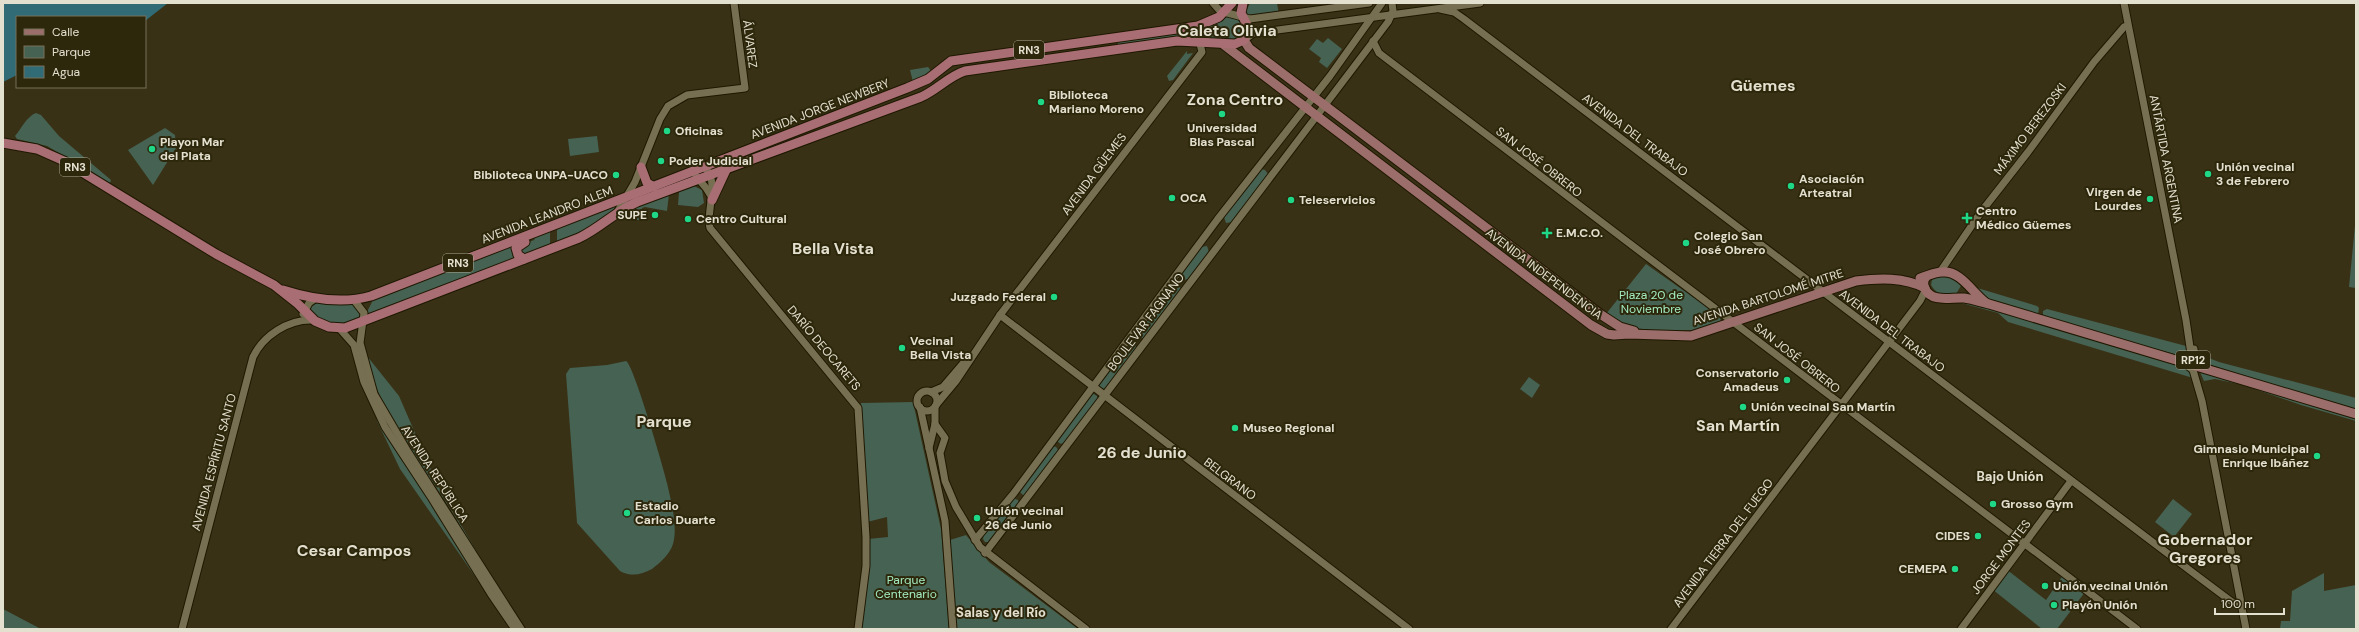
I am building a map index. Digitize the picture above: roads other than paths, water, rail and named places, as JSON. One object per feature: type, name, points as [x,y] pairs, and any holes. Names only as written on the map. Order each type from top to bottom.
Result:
[{"type":"highway","name":"RN3","points":[[1224,12],[1232,3]]},
{"type":"highway","points":[[1243,3],[1242,17],[1247,30],[1244,40]]},
{"type":"highway","name":"AVENIDA JORGE NEWBERY","points":[[698,169],[907,88],[928,79],[951,61],[1198,26],[1208,23],[1224,12]]},
{"type":"highway","name":"RN3","points":[[1196,41],[1224,45],[1235,44],[1244,40]]},
{"type":"highway","name":"AVENIDA JORGE NEWBERY","points":[[726,170],[914,100],[935,90],[958,74],[1177,41],[1196,41]]},
{"type":"highway","points":[[907,88],[913,91],[914,100]]},
{"type":"highway","name":"RN3","points":[[3,143],[28,146],[54,155],[141,206],[216,254],[280,288],[316,298]]},
{"type":"highway","points":[[642,167],[647,183],[654,187]]},
{"type":"highway","name":"AVENIDA LEANDRO ALEM","points":[[316,298],[354,300],[378,294],[698,169]]},
{"type":"highway","name":"RN3","points":[[701,182],[709,176],[726,170]]},
{"type":"highway","points":[[712,200],[726,170]]},
{"type":"highway","name":"AVENIDA LEANDRO ALEM","points":[[304,312],[320,324],[339,328],[364,321],[596,230],[618,211],[688,184],[701,182]]},
{"type":"highway","points":[[524,259],[518,255],[516,248],[519,244],[526,241],[528,236]]},
{"type":"highway","name":"RN3","points":[[280,288],[304,312]]},
{"type":"main road","name":"AVENIDA INDEPENDENCIA","points":[[1244,40],[1249,48],[1612,322],[1626,329],[1649,334]]},
{"type":"main road","name":"AVENIDA INDEPENDENCIA","points":[[1224,45],[1306,106],[1591,325],[1607,334],[1649,334]]},
{"type":"main road","points":[[1925,289],[1924,282],[1926,277],[1940,272],[1955,274]]},
{"type":"main road","name":"RP12","points":[[1955,274],[1988,304]]},
{"type":"main road","name":"AVENIDA BARTOLOMÉ MITRE","points":[[1895,280],[1926,277]]},
{"type":"main road","name":"AVENIDA BARTOLOMÉ MITRE","points":[[1649,334],[1686,336],[1856,281],[1879,278],[1895,280],[1925,289]]},
{"type":"main road","points":[[1956,299],[1963,292],[1963,281]]},
{"type":"main road","name":"RP12","points":[[1925,289],[1930,294],[1938,297],[1956,299],[1964,298],[1988,304],[2198,364],[2232,372],[2265,386],[2356,414]]},
{"type":"main road","points":[[1612,322],[1619,330],[1615,335]]},
{"type":"street","name":"ÁLVAREZ","points":[[642,167],[660,119],[672,102],[687,96],[745,88],[734,3]]},
{"type":"street","points":[[1213,3],[1217,9],[1250,19],[1369,3]]},
{"type":"street","name":"BOULEVAR FAGNANO","points":[[975,540],[1014,493],[1093,386],[1313,97],[1382,3]]},
{"type":"street","points":[[1392,3],[1392,15]]},
{"type":"street","points":[[1244,40],[1257,32],[1480,3]]},
{"type":"street","name":"ANTÁRTIDA ARGENTINA","points":[[2124,3],[2186,320],[2191,354],[2189,358],[2181,359]]},
{"type":"street","name":"AVENIDA DEL TRABAJO","points":[[1440,8],[1454,12],[1464,19],[1759,242],[1820,292],[1889,341],[2071,481],[2232,602],[2241,604]]},
{"type":"street","points":[[1388,22],[1403,13]]},
{"type":"street","name":"BOULEVAR FAGNANO","points":[[985,553],[1325,106],[1392,15]]},
{"type":"street","name":"MÁXIMO BEREZOSKI","points":[[1940,272],[1953,250],[2094,62],[2124,27],[2128,26]]},
{"type":"street","name":"AVENIDA GÜEMES","points":[[932,392],[943,386],[999,318],[1202,52],[1200,44],[1196,41]]},
{"type":"street","name":"SAN JOSÉ OBRERO","points":[[1373,42],[1379,53],[1840,405],[2137,629]]},
{"type":"street","points":[[618,211],[642,167]]},
{"type":"street","points":[[709,176],[707,169],[698,169],[696,175],[712,200]]},
{"type":"street","name":"DARÍO DEOCARETS","points":[[709,176],[712,200],[708,225],[712,232],[858,408],[866,537],[866,566],[858,629]]},
{"type":"street","points":[[1953,250],[1951,266],[1955,274]]},
{"type":"street","points":[[1840,405],[1920,301],[1925,289]]},
{"type":"street","points":[[1920,301],[1926,297],[1938,297]]},
{"type":"street","name":"AVENIDA ESPÍRITU SANTO","points":[[297,322],[311,301],[316,298]]},
{"type":"street","points":[[354,300],[362,309],[364,321]]},
{"type":"street","name":"AVENIDA GÜEMES","points":[[936,406],[956,381],[999,318]]},
{"type":"street","name":"BELGRANO","points":[[999,318],[1093,386],[1104,397],[1409,629]]},
{"type":"street","name":"AVENIDA ESPÍRITU SANTO","points":[[182,629],[253,357],[268,337],[297,322],[313,320]]},
{"type":"street","name":"ANTÁRTIDA ARGENTINA","points":[[2186,320],[2189,324],[2195,359],[2198,364],[2197,372],[2203,394],[2201,398]]},
{"type":"street","name":"AVENIDA REPÚBLICA","points":[[364,321],[360,343],[374,394],[396,433],[521,629]]},
{"type":"street","name":"AVENIDA REPÚBLICA","points":[[339,328],[350,338],[356,348],[364,382],[385,427],[431,497],[491,594],[515,629]]},
{"type":"street","name":"ANTÁRTIDA ARGENTINA","points":[[2181,359],[2193,370],[2197,390],[2201,398],[2246,629]]},
{"type":"street","points":[[929,450],[936,428],[936,406],[935,395],[932,392],[924,391],[919,394],[918,402],[946,527],[953,629]]},
{"type":"street","name":"AVENIDA TIERRA DEL FUEGO","points":[[1671,629],[1840,405]]},
{"type":"street","points":[[920,407],[928,410],[936,406]]},
{"type":"street","points":[[922,421],[936,428],[945,438],[940,453],[943,474],[956,507],[975,540],[985,553],[1086,629]]},
{"type":"street","name":"JORGE MONTES","points":[[1960,629],[2071,481]]},
{"type":"water","points":[[3,3],[168,3],[146,20],[146,16],[16,16],[16,76],[3,82]]},
{"type":"place","name":"Biblioteca Mariano Moreno","points":[[1041,102]]},
{"type":"place","name":"Universidad Blas Pascal","points":[[1222,114]]},
{"type":"place","name":"Oficinas","points":[[667,131]]},
{"type":"place","name":"Playon Mar del Plata","points":[[152,149]]},
{"type":"place","name":"Poder Judicial","points":[[661,161]]},
{"type":"place","name":"Unión vecinal 3 de Febrero","points":[[2208,174]]},
{"type":"place","name":"Biblioteca UNPA-UACO","points":[[616,175]]},
{"type":"place","name":"Asociación Arteatral","points":[[1791,186]]},
{"type":"place","name":"OCA","points":[[1172,198]]},
{"type":"place","name":"Virgen de Lourdes","points":[[2150,199]]},
{"type":"place","name":"Teleservicios","points":[[1291,200]]},
{"type":"place","name":"SUPE","points":[[655,215]]},
{"type":"place","name":"Centro Médico Güemes","points":[[1967,218]]},
{"type":"place","name":"Centro Cultural","points":[[688,219]]},
{"type":"place","name":"E.M.C.O.","points":[[1547,233]]},
{"type":"place","name":"Colegio San José Obrero","points":[[1686,243]]},
{"type":"place","name":"Juzgado Federal","points":[[1054,297]]},
{"type":"place","name":"Vecinal Bella Vista","points":[[902,348]]},
{"type":"place","name":"Conservatorio Amadeus","points":[[1787,380]]},
{"type":"place","name":"Unión vecinal San Martín","points":[[1743,407]]},
{"type":"place","name":"Museo Regional","points":[[1235,428]]},
{"type":"place","name":"Gimnasio Municipal Enrique Ibáñez","points":[[2317,456]]},
{"type":"place","name":"Grosso Gym","points":[[1993,504]]},
{"type":"place","name":"Estadio Carlos Duarte","points":[[627,513]]},
{"type":"place","name":"Unión vecinal 26 de Junio","points":[[977,518]]},
{"type":"place","name":"CIDES","points":[[1978,536]]},
{"type":"place","name":"CEMEPA","points":[[1955,569]]},
{"type":"place","name":"Unión vecinal Unión","points":[[2045,586]]},
{"type":"place","name":"Playón Unión","points":[[2054,605]]},
{"type":"district","name":"Caleta Olivia","points":[[1227,30]]},
{"type":"district","name":"Güemes","points":[[1763,85]]},
{"type":"district","name":"Zona Centro","points":[[1235,99]]},
{"type":"district","name":"Bella Vista","points":[[833,248]]},
{"type":"district","name":"Parque","points":[[664,421]]},
{"type":"district","name":"San Martín","points":[[1738,425]]},
{"type":"district","name":"26 de Junio","points":[[1142,452]]},
{"type":"district","name":"Bajo Unión","points":[[2010,476]]},
{"type":"district","name":"Gobernador Gregores","points":[[2205,548]]},
{"type":"district","name":"Cesar Campos","points":[[354,550]]},
{"type":"district","name":"Salas y del Río","points":[[1001,612]]},
{"type":"park label","name":"Plaza 20 de Noviembre","points":[[1651,302]]},
{"type":"park label","name":"Parque Centenario","points":[[906,587]]}]
